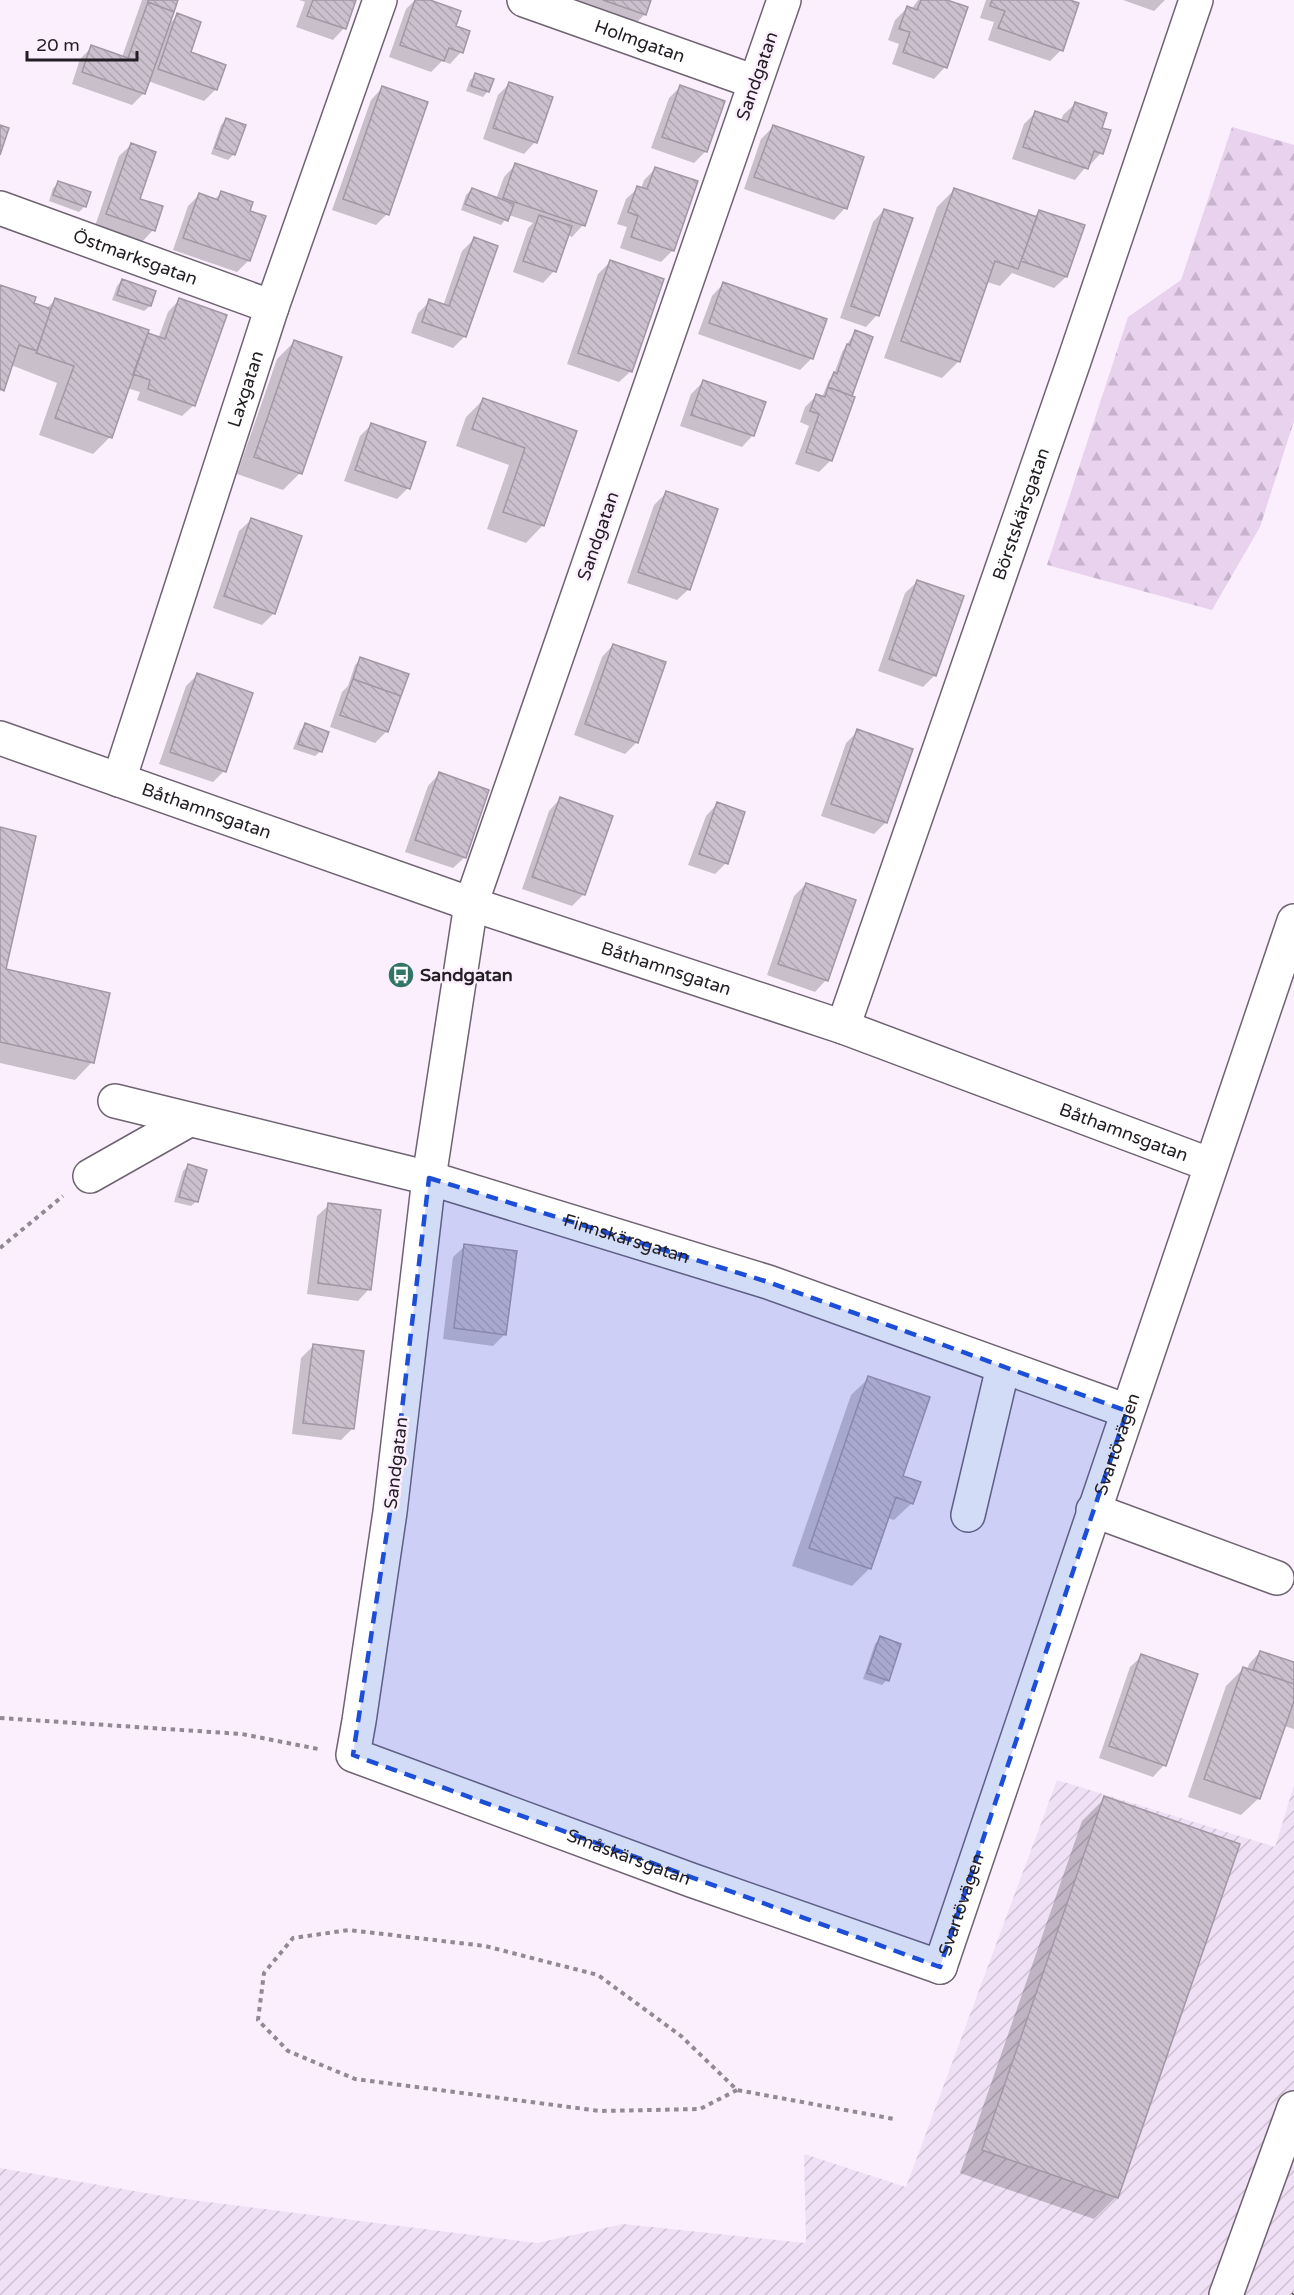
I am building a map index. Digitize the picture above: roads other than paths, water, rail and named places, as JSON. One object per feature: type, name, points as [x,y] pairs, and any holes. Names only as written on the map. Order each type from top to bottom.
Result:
[{"type":"street","name":"Laxgatan","points":[[119,780],[272,307],[380,0]]},
{"type":"street","name":"Holmgatan","points":[[524,0],[755,82]]},
{"type":"street","name":"Sandgatan","points":[[352,1755],[390,1512],[429,1178],[471,904],[784,0]]},
{"type":"street","name":"Börstskärsgatan","points":[[843,1027],[1078,350],[1196,0]]},
{"type":"street","name":"Östmarksgatan","points":[[0,208],[272,307]]},
{"type":"street","name":"Båthamnsgatan","points":[[0,738],[471,904],[843,1027],[1211,1166]]},
{"type":"street","name":"Svartövägen","points":[[940,1967],[1294,921]]},
{"type":"street","name":"Finnskärsgatan","points":[[115,1101],[429,1178],[768,1282],[1127,1411]]},
{"type":"street","points":[[90,1176],[189,1120]]},
{"type":"street","points":[[968,1515],[1003,1367]]},
{"type":"street","points":[[1093,1510],[1277,1578]]},
{"type":"street","name":"Småskärsgatan","points":[[352,1755],[691,1881],[940,1967]]},
{"type":"street","points":[[1226,2295],[1294,2108]]},
{"type":"place","name":"Sandgatan","points":[[401,975]]}]
